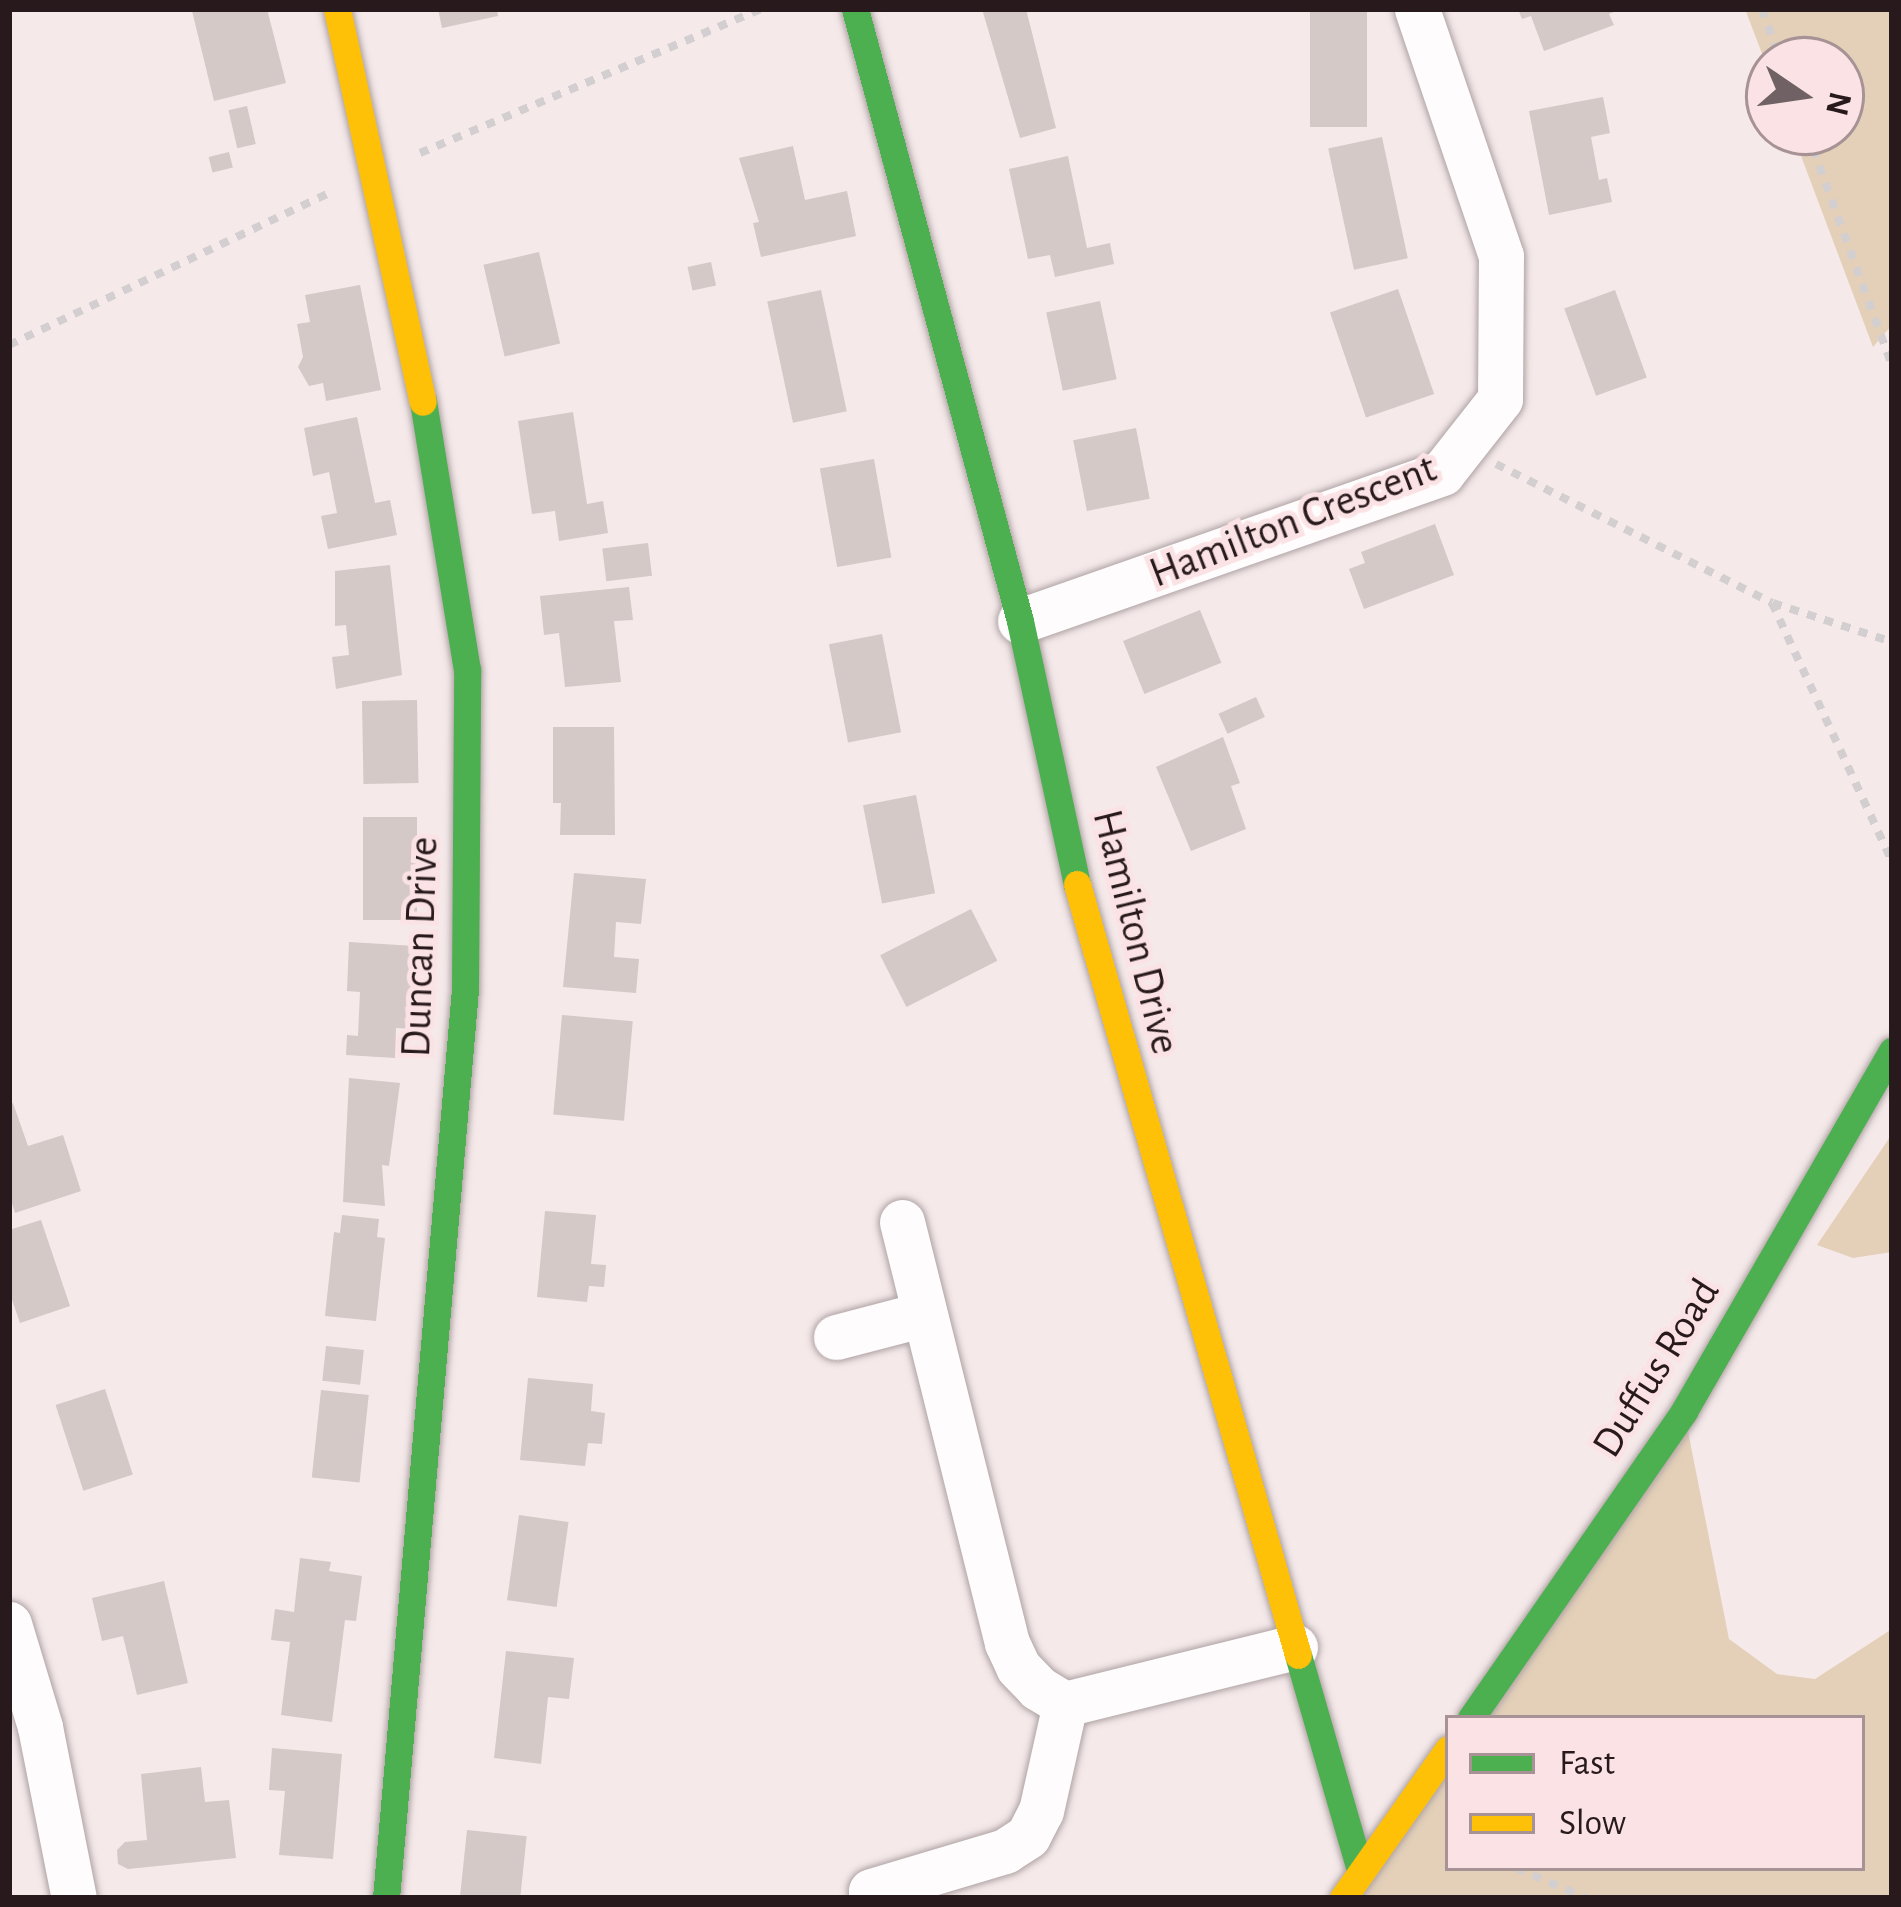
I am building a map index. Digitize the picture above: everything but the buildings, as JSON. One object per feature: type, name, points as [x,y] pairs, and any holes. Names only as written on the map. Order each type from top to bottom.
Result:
[{"type":"street","name":"Duncan Drive","points":[[337,9],[414,348],[466,670],[465,989],[386,1898]]},
{"type":"street","name":"Hamilton Drive","points":[[855,9],[1020,621],[1088,932],[1360,1870]]},
{"type":"street","name":"Hamilton Crescent","points":[[1020,621],[1442,473],[1500,399],[1501,256],[1417,9]]},
{"type":"street","name":"Duffus Road","points":[[1473,1715],[1684,1411],[1892,1051]]},
{"type":"street","points":[[902,1222],[1007,1643],[1018,1667],[1038,1688],[1065,1704],[1295,1647]]},
{"type":"street","points":[[836,1336],[924,1314]]},
{"type":"street","points":[[9,1624],[40,1727],[74,1898]]},
{"type":"street","points":[[873,1898],[871,1892],[1005,1851],[1028,1836],[1040,1811],[1065,1704]]},
{"type":"street","points":[[1343,1898],[1445,1753]]},
{"type":"path","points":[[1816,156],[1892,364]]},
{"type":"path","points":[[1463,447],[1772,603],[1892,642]]},
{"type":"path","points":[[1772,603],[1892,861]]},
{"type":"path","points":[[1523,1871],[1586,1898]]},
{"type":"shaded area","points":[[1745,9],[1892,9],[1892,325],[1873,347],[1801,156],[1865,156],[1865,36],[1755,36]]},
{"type":"shaded area","points":[[1892,1134],[1892,1252],[1853,1258],[1817,1245]]},
{"type":"shaded area","points":[[1684,1411],[1729,1639],[1777,1674],[1815,1679],[1892,1629],[1892,1898],[1343,1898],[1445,1753],[1445,1871],[1865,1871],[1865,1715],[1473,1715]]},
{"type":"traffic: fast","points":[[855,9],[1020,621],[1077,884]]},
{"type":"traffic: fast","points":[[386,1898],[465,989],[467,670],[423,402]]},
{"type":"traffic: fast","points":[[1473,1715],[1684,1411],[1892,1051]]},
{"type":"traffic: fast","points":[[1298,1655],[1360,1870]]},
{"type":"traffic: slow","points":[[337,9],[423,402]]},
{"type":"traffic: slow","points":[[1077,884],[1298,1655]]},
{"type":"traffic: slow","points":[[1343,1898],[1445,1753]]}]
